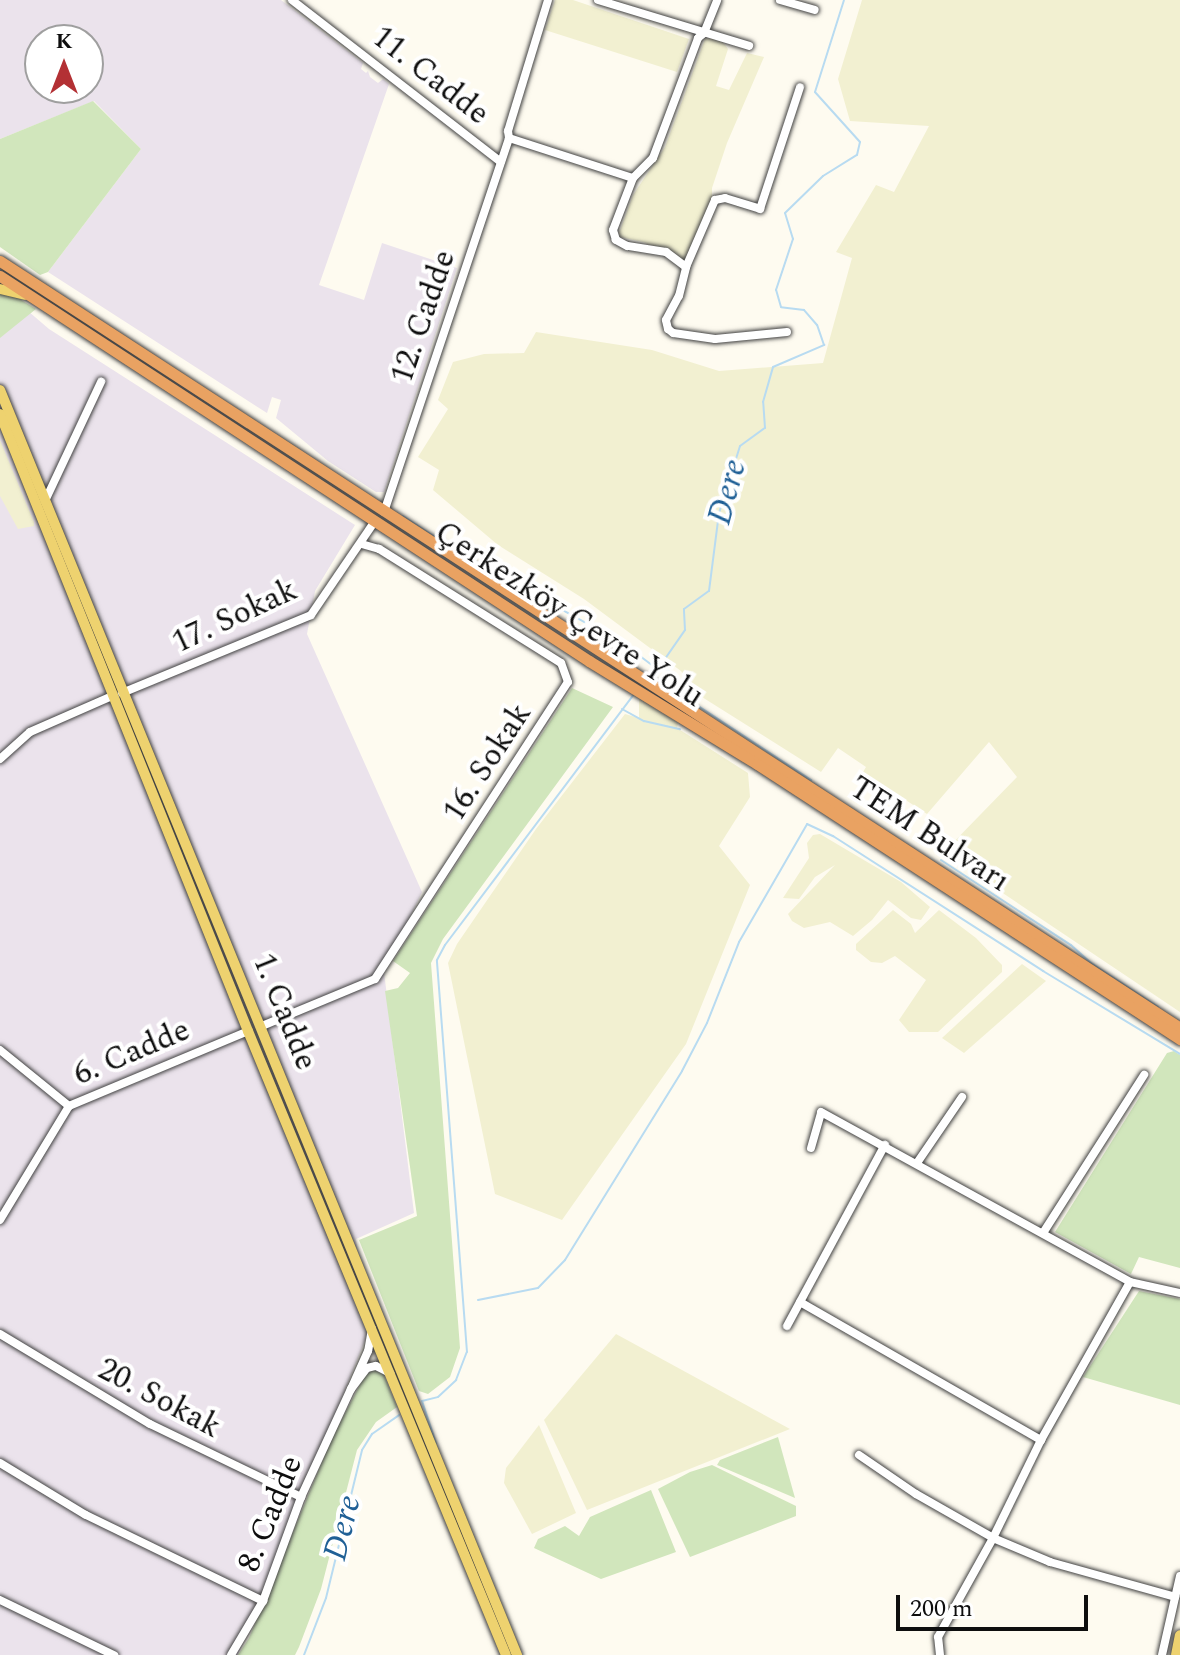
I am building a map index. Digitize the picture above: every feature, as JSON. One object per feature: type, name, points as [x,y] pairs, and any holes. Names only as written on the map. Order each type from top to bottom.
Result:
[{"type":"highway","points":[[0,261],[379,516]]},
{"type":"highway","name":"Çerkezköy Çevre Yolu","points":[[0,276],[508,594],[606,665],[1180,1039]]},
{"type":"highway","name":"Çerkezköy Çevre Yolu","points":[[379,516],[593,656]]},
{"type":"highway","name":"TEM Bulvarı","points":[[648,690],[1180,1028]]},
{"type":"main road","points":[[0,289],[27,295]]},
{"type":"main road","name":"1. Cadde","points":[[0,390],[248,1031],[390,1373],[408,1402]]},
{"type":"main road","name":"1. Cadde","points":[[0,414],[117,694],[262,1026],[408,1402],[517,1655]]},
{"type":"main road","name":"1. Cadde","points":[[416,1421],[506,1655]]},
{"type":"main road","points":[[1176,1655],[1180,1635]]},
{"type":"street","name":"11. Cadde","points":[[292,0],[501,162]]},
{"type":"street","name":"12. Cadde","points":[[379,516],[509,138],[511,118],[548,0]]},
{"type":"street","points":[[598,0],[749,46]]},
{"type":"street","points":[[686,267],[666,252],[627,246],[616,240],[613,230],[633,178],[653,158],[698,38],[704,33],[717,0]]},
{"type":"street","points":[[780,0],[815,10]]},
{"type":"street","points":[[787,332],[715,339],[673,333],[668,329],[666,320],[679,296],[686,267],[715,200],[725,198],[760,209],[800,87]]},
{"type":"street","points":[[509,138],[633,178]]},
{"type":"street","points":[[0,269],[14,272]]},
{"type":"street","points":[[45,501],[101,382]]},
{"type":"street","name":"17. Sokak","points":[[0,759],[30,732],[311,615],[379,516]]},
{"type":"street","name":"16. Sokak","points":[[262,1026],[375,979],[568,682],[561,663],[379,549],[361,544]]},
{"type":"street","name":"6. Cadde","points":[[0,1220],[69,1106],[248,1031]]},
{"type":"street","points":[[0,1050],[69,1106]]},
{"type":"street","points":[[1043,1233],[1144,1075]]},
{"type":"street","points":[[917,1163],[962,1097]]},
{"type":"street","points":[[811,1148],[821,1112],[1130,1282],[1180,1293]]},
{"type":"street","points":[[787,1326],[885,1145]]},
{"type":"street","points":[[940,1655],[938,1637],[993,1538],[1041,1440],[1130,1282]]},
{"type":"street","points":[[800,1302],[1041,1440]]},
{"type":"street","name":"8. Cadde","points":[[231,1655],[263,1601],[301,1497],[368,1351],[372,1329]]},
{"type":"street","name":"20. Sokak","points":[[0,1334],[150,1424],[301,1497]]},
{"type":"street","name":"8. Cadde","points":[[351,1389],[367,1368],[376,1366],[390,1373]]},
{"type":"street","points":[[859,1455],[916,1494],[993,1538],[1050,1562],[1175,1597]]},
{"type":"street","points":[[0,1463],[86,1515],[263,1601]]},
{"type":"street","points":[[1162,1655],[1180,1576]]},
{"type":"street","points":[[0,1600],[114,1655]]},
{"type":"shaded area","points":[[0,0],[281,0],[363,63],[361,69],[366,73],[368,71],[370,77],[378,83],[383,79],[389,84],[319,285],[364,300],[382,243],[457,268],[384,492],[376,492],[328,461],[276,418],[281,400],[272,397],[267,413],[48,272],[141,149],[97,104],[104,104],[104,24],[24,24],[24,104],[87,104],[0,139]]},
{"type":"shaded area","points":[[555,0],[573,0],[689,39],[677,72],[545,30]]},
{"type":"shaded area","points":[[862,0],[1180,0],[1180,1012],[943,853],[1017,777],[989,742],[927,814],[863,772],[866,767],[838,748],[821,772],[694,692],[681,671],[584,599],[498,545],[433,490],[439,470],[418,457],[448,409],[438,400],[453,362],[484,354],[524,353],[536,332],[652,350],[719,371],[823,363],[852,258],[836,252],[876,185],[894,192],[929,126],[850,121],[838,79]]},
{"type":"shaded area","points":[[705,39],[723,42],[728,49],[716,86],[729,90],[747,53],[764,57],[727,143],[712,188],[712,200],[686,262],[643,242],[620,237],[619,233],[633,195],[665,147]]},
{"type":"shaded area","points":[[0,287],[49,329],[355,525],[315,591],[307,634],[422,892],[384,972],[414,1213],[356,1239],[368,1333],[238,1655],[0,1655]]},
{"type":"shaded area","points":[[0,440],[34,526],[18,529],[0,496]]},
{"type":"shaded area","points":[[639,698],[678,723],[677,728],[748,773],[750,797],[719,846],[750,885],[686,1044],[562,1220],[495,1194],[448,963],[457,944],[536,829],[625,714],[639,718]]},
{"type":"shaded area","points":[[820,834],[901,882],[930,907],[921,920],[911,918],[888,900],[872,920],[853,936],[830,922],[804,928],[792,921],[788,914],[835,865],[815,877],[799,899],[783,898],[809,858],[807,843],[813,835]]},
{"type":"shaded area","points":[[893,910],[911,924],[915,933],[939,910],[976,938],[1002,965],[1002,972],[938,1032],[909,1032],[899,1020],[926,980],[895,956],[882,963],[871,962],[856,950],[856,944]]},
{"type":"shaded area","points":[[1022,964],[1046,981],[964,1053],[942,1038]]},
{"type":"shaded area","points":[[616,1334],[790,1429],[587,1510],[544,1420]]},
{"type":"shaded area","points":[[539,1425],[576,1513],[532,1534],[504,1483],[506,1468]]},
{"type":"green space","points":[[86,104],[96,104],[141,149],[48,272],[40,275],[0,247],[0,139]]},
{"type":"green space","points":[[0,291],[36,309],[0,338]]},
{"type":"green space","points":[[572,688],[613,707],[443,939],[431,963],[460,1348],[450,1377],[428,1394],[419,1391],[359,1240],[417,1216],[385,991],[398,988],[410,973],[393,961]]},
{"type":"green space","points":[[1174,1051],[1180,1055],[1180,1268],[1139,1257],[1131,1274],[1055,1232],[1167,1053]]},
{"type":"green space","points":[[1139,1291],[1180,1299],[1180,1405],[1083,1377]]},
{"type":"green space","points":[[373,1370],[383,1373],[397,1407],[376,1422],[357,1450],[321,1589],[299,1647],[295,1655],[238,1655],[249,1638],[332,1438],[365,1375]]},
{"type":"green space","points":[[778,1437],[795,1498],[717,1465],[720,1460]]},
{"type":"green space","points":[[712,1465],[796,1506],[796,1516],[690,1557],[658,1489],[690,1472]]},
{"type":"green space","points":[[651,1490],[676,1552],[601,1579],[534,1548],[538,1539],[565,1526],[579,1536],[590,1517]]},
{"type":"waterway","name":"Dere","points":[[648,675],[660,666],[685,630],[684,609],[709,591],[719,513],[740,446],[765,428],[763,402],[773,367],[824,345],[817,325],[804,310],[781,307],[776,290],[793,239],[785,213],[823,176],[857,155],[860,142],[815,92],[844,0]]},
{"type":"waterway","points":[[403,516],[461,554],[624,644],[655,667]]},
{"type":"waterway","points":[[661,667],[669,671],[680,694],[811,780]]},
{"type":"waterway","points":[[436,1443],[422,1401],[438,1397],[456,1380],[467,1352],[437,960],[445,945],[635,693]]},
{"type":"waterway","points":[[622,709],[644,721],[680,729]]},
{"type":"waterway","points":[[478,1300],[538,1288],[565,1260],[682,1071],[707,1023],[739,942],[807,824],[833,836],[1043,971],[1180,1054]]},
{"type":"waterway","points":[[941,860],[1071,945],[1091,963],[1158,1007]]},
{"type":"waterway","name":"Dere","points":[[304,1655],[326,1598],[362,1450],[372,1434],[399,1415]]}]
